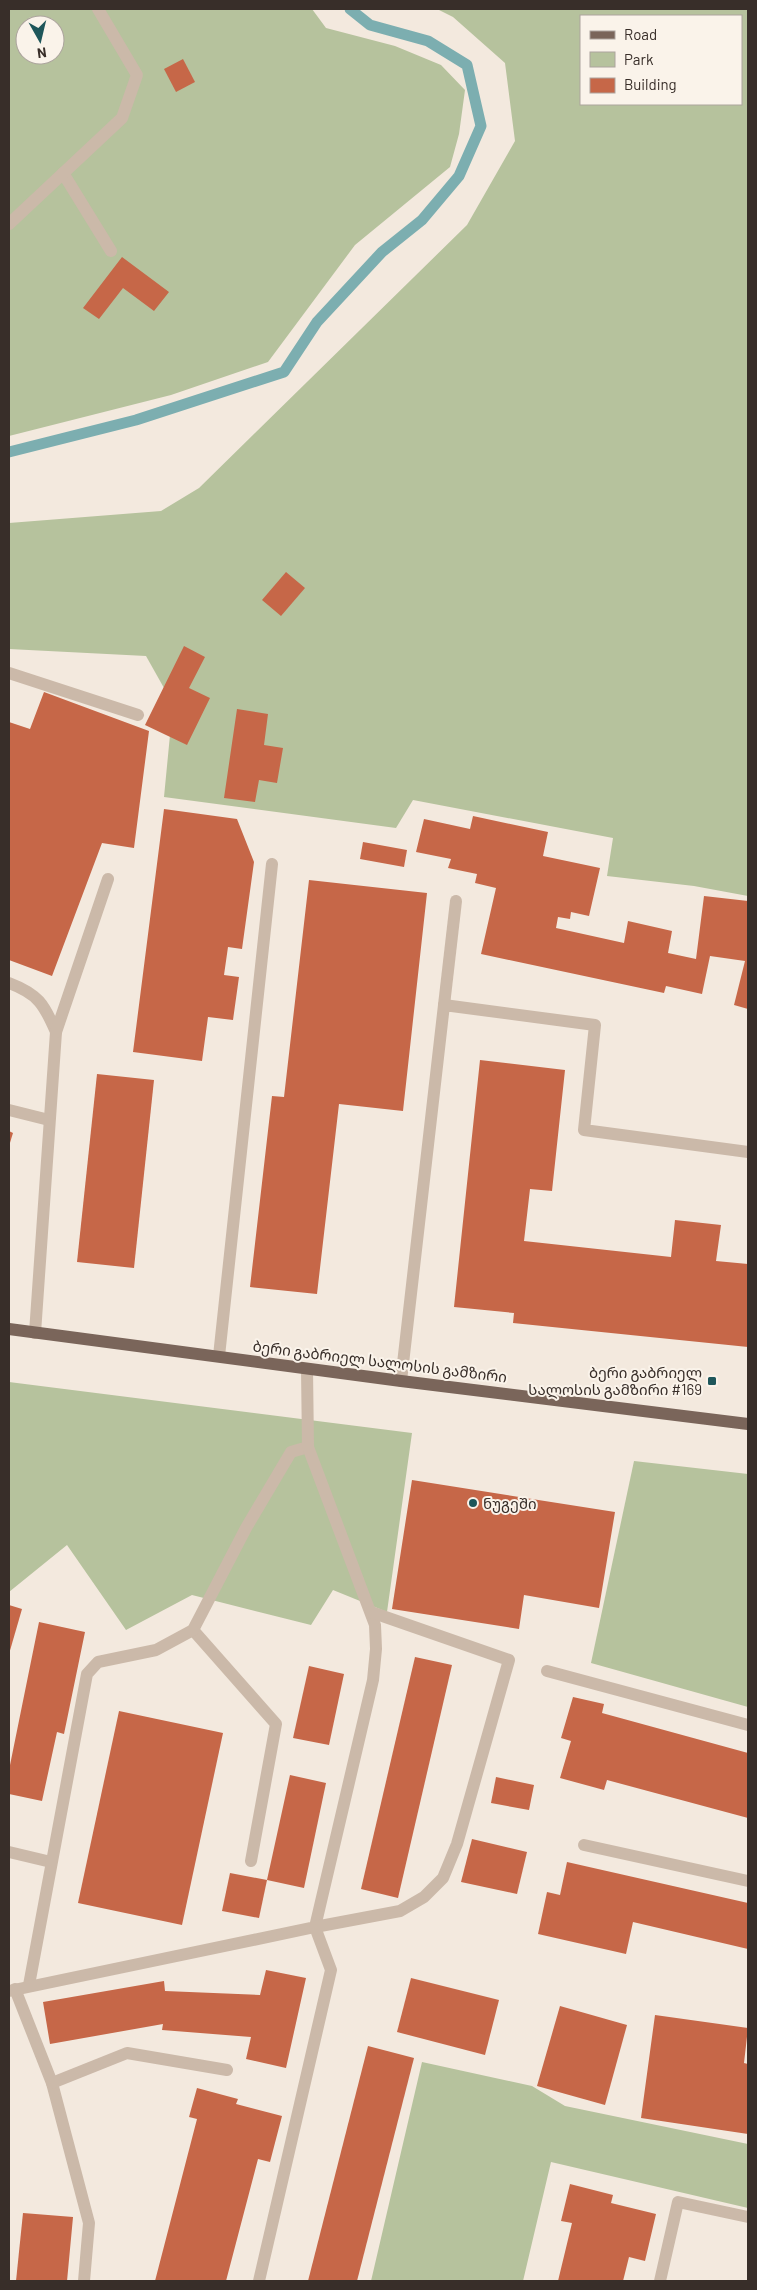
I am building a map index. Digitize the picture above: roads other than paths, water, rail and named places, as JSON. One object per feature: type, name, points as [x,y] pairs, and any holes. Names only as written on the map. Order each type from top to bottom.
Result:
[{"type":"main road","name":"ბერი გაბრიელ სალოსის გამზირი","points":[[9,1329],[307,1369],[748,1424]]},
{"type":"street","points":[[9,224],[122,118],[137,75],[98,9]]},
{"type":"street","points":[[63,173],[111,250]]},
{"type":"street","points":[[9,672],[138,715]]},
{"type":"street","points":[[219,1356],[272,864]]},
{"type":"street","points":[[35,1332],[56,1032],[108,879]]},
{"type":"street","points":[[401,1381],[456,901]]},
{"type":"street","points":[[9,983],[24,989],[46,1007],[56,1032]]},
{"type":"street","points":[[444,1005],[595,1025],[584,1130],[748,1152]]},
{"type":"street","points":[[9,1110],[49,1120]]},
{"type":"street","points":[[259,2281],[331,1970],[315,1927],[373,1680],[376,1648],[375,1625],[371,1612],[308,1447],[307,1369]]},
{"type":"street","points":[[28,1985],[86,1674],[98,1662],[156,1650],[193,1630],[246,1528],[291,1452],[308,1447]]},
{"type":"street","points":[[84,2281],[89,2223],[52,2083],[12,1990],[28,1985],[400,1911],[424,1897],[443,1878],[457,1844],[509,1660],[371,1612]]},
{"type":"street","points":[[193,1630],[276,1724],[251,1861]]},
{"type":"street","points":[[547,1671],[748,1725]]},
{"type":"street","points":[[584,1845],[748,1881]]},
{"type":"street","points":[[9,1852],[50,1862]]},
{"type":"street","points":[[52,2083],[127,2053],[226,2070]]},
{"type":"street","points":[[660,2281],[678,2202],[748,2217]]},
{"type":"waterway","points":[[9,452],[136,420],[284,372],[317,322],[382,252],[422,220],[459,176],[481,126],[467,65],[428,41],[370,25],[350,9]]},
{"type":"place","name":"ბერი გაბრიელ სალოსის გამზირი #169","points":[[712,1381]]},
{"type":"place","name":"ნუგეში","points":[[473,1503]]}]
